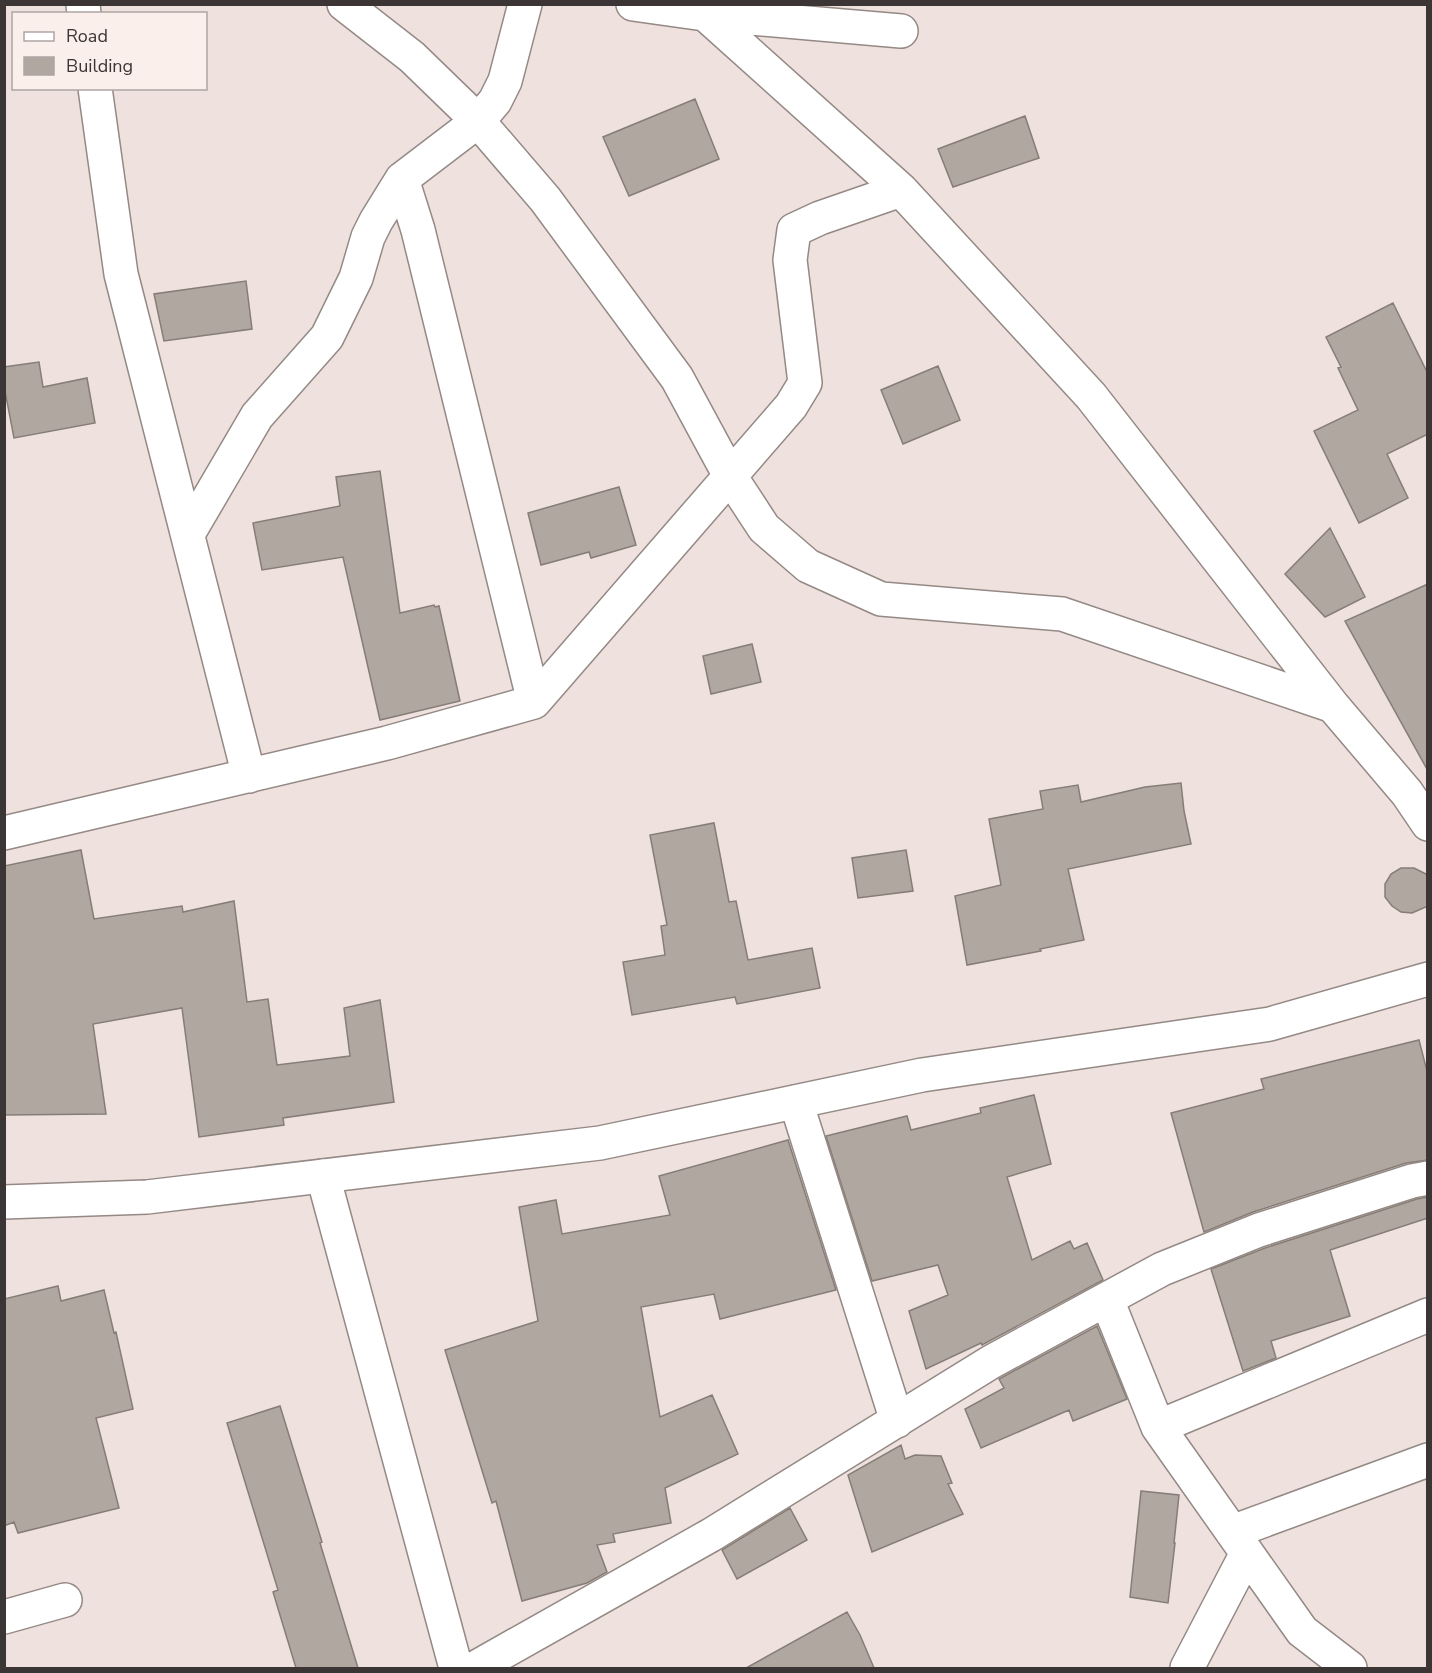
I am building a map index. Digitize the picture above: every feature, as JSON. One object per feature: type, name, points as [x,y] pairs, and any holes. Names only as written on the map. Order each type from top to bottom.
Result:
[{"type":"street","points":[[344,4],[412,57],[478,121],[545,199],[677,378],[730,476],[764,528],[808,566],[881,599],[1062,614],[1334,706]]},
{"type":"street","points":[[188,534],[257,416],[327,337],[356,278],[368,237],[376,220],[402,179],[478,121],[495,101],[505,81],[525,4]]},
{"type":"street","points":[[633,4],[901,31]]},
{"type":"street","points":[[699,9],[901,190],[1091,396],[1334,706],[1407,793],[1428,824]]},
{"type":"street","points":[[95,90],[121,274],[249,776]]},
{"type":"street","points":[[402,179],[417,230],[534,702]]},
{"type":"street","points":[[4,833],[387,743],[534,702],[791,406],[805,383],[790,260],[794,230],[820,218],[901,190]]},
{"type":"street","points":[[4,1202],[147,1197],[600,1143],[922,1075],[1270,1024],[1428,979]]},
{"type":"street","points":[[796,1102],[897,1421]]},
{"type":"street","points":[[323,1176],[456,1668]]},
{"type":"street","points":[[475,1668],[525,1655],[711,1535],[991,1362],[1162,1269],[1259,1230],[1412,1181],[1428,1178]]},
{"type":"street","points":[[1107,1300],[1158,1427],[1302,1631],[1350,1668]]},
{"type":"street","points":[[1158,1427],[1428,1315]]},
{"type":"street","points":[[1187,1668],[1239,1543],[1428,1460]]},
{"type":"street","points":[[4,1617],[65,1600]]},
{"type":"building","points":[[695,99],[719,159],[629,196],[603,137]]},
{"type":"building","points":[[1025,116],[1039,158],[953,187],[938,149]]},
{"type":"building","points":[[246,281],[252,329],[164,341],[154,294]]},
{"type":"building","points":[[1393,303],[1428,374],[1428,434],[1387,454],[1408,498],[1359,523],[1314,431],[1358,410],[1326,337]]},
{"type":"building","points":[[39,362],[43,387],[87,378],[95,423],[14,438],[4,386],[4,367]]},
{"type":"building","points":[[938,366],[960,420],[903,444],[881,390]]},
{"type":"building","points":[[380,471],[400,613],[434,605],[439,606],[460,701],[380,720],[343,557],[262,570],[253,523],[340,506],[336,477]]},
{"type":"building","points":[[619,487],[636,545],[591,558],[589,552],[541,565],[528,513]]},
{"type":"building","points":[[1330,528],[1365,597],[1325,617],[1285,574]]},
{"type":"building","points":[[1428,584],[1428,771],[1345,621]]},
{"type":"building","points":[[752,644],[761,682],[711,694],[703,656]]},
{"type":"building","points":[[1181,783],[1191,844],[1068,869],[1084,940],[967,965],[955,896],[1001,885],[989,819],[1043,809],[1040,791],[1078,785],[1081,802],[1145,787]]},
{"type":"building","points":[[714,823],[729,902],[736,901],[748,960],[812,948],[820,988],[737,1004],[735,997],[632,1015],[623,962],[665,955],[661,926],[667,925],[650,835]]},
{"type":"building","points":[[81,850],[94,919],[182,906],[183,912],[234,901],[247,1002],[268,999],[277,1065],[350,1056],[344,1008],[380,1000],[394,1102],[283,1118],[284,1125],[199,1137],[182,1008],[93,1024],[106,1114],[4,1115],[4,866]]},
{"type":"building","points":[[906,850],[913,891],[858,898],[852,858]]},
{"type":"building","points":[[1401,868],[1414,868],[1428,875],[1428,906],[1412,913],[1401,912],[1385,897],[1385,884],[1391,874]]},
{"type":"building","points":[[1419,1040],[1428,1075],[1428,1160],[1406,1163],[1253,1212],[1204,1232],[1171,1113],[1264,1089],[1261,1079]]},
{"type":"building","points":[[1034,1095],[1051,1164],[1007,1177],[1032,1260],[1070,1241],[1074,1249],[1087,1243],[1103,1280],[982,1345],[981,1343],[926,1369],[909,1311],[948,1295],[938,1265],[872,1281],[826,1136],[907,1116],[911,1130],[981,1113],[980,1108]]},
{"type":"building","points":[[788,1140],[836,1290],[720,1319],[714,1294],[641,1307],[660,1417],[712,1395],[738,1454],[665,1488],[671,1523],[613,1534],[615,1542],[597,1545],[607,1572],[587,1583],[522,1601],[496,1501],[492,1503],[445,1350],[538,1321],[519,1207],[556,1200],[562,1234],[670,1215],[659,1176]]},
{"type":"building","points":[[1428,1197],[1428,1218],[1330,1250],[1350,1316],[1271,1341],[1276,1358],[1243,1371],[1211,1269],[1265,1248]]},
{"type":"building","points":[[58,1286],[61,1301],[104,1290],[114,1333],[116,1332],[133,1409],[96,1418],[119,1508],[18,1533],[14,1522],[4,1526],[4,1299]]},
{"type":"building","points":[[1097,1326],[1127,1399],[1073,1421],[1069,1410],[981,1448],[965,1409],[1004,1388],[999,1379]]},
{"type":"building","points":[[280,1406],[358,1668],[296,1668],[273,1592],[278,1590],[227,1423]]},
{"type":"building","points":[[901,1445],[905,1459],[915,1455],[941,1456],[952,1483],[948,1484],[963,1514],[872,1552],[848,1475]]},
{"type":"building","points":[[1141,1491],[1179,1495],[1168,1603],[1130,1597]]},
{"type":"building","points":[[790,1508],[807,1540],[737,1579],[722,1550]]},
{"type":"building","points":[[847,1612],[874,1668],[746,1668]]}]
